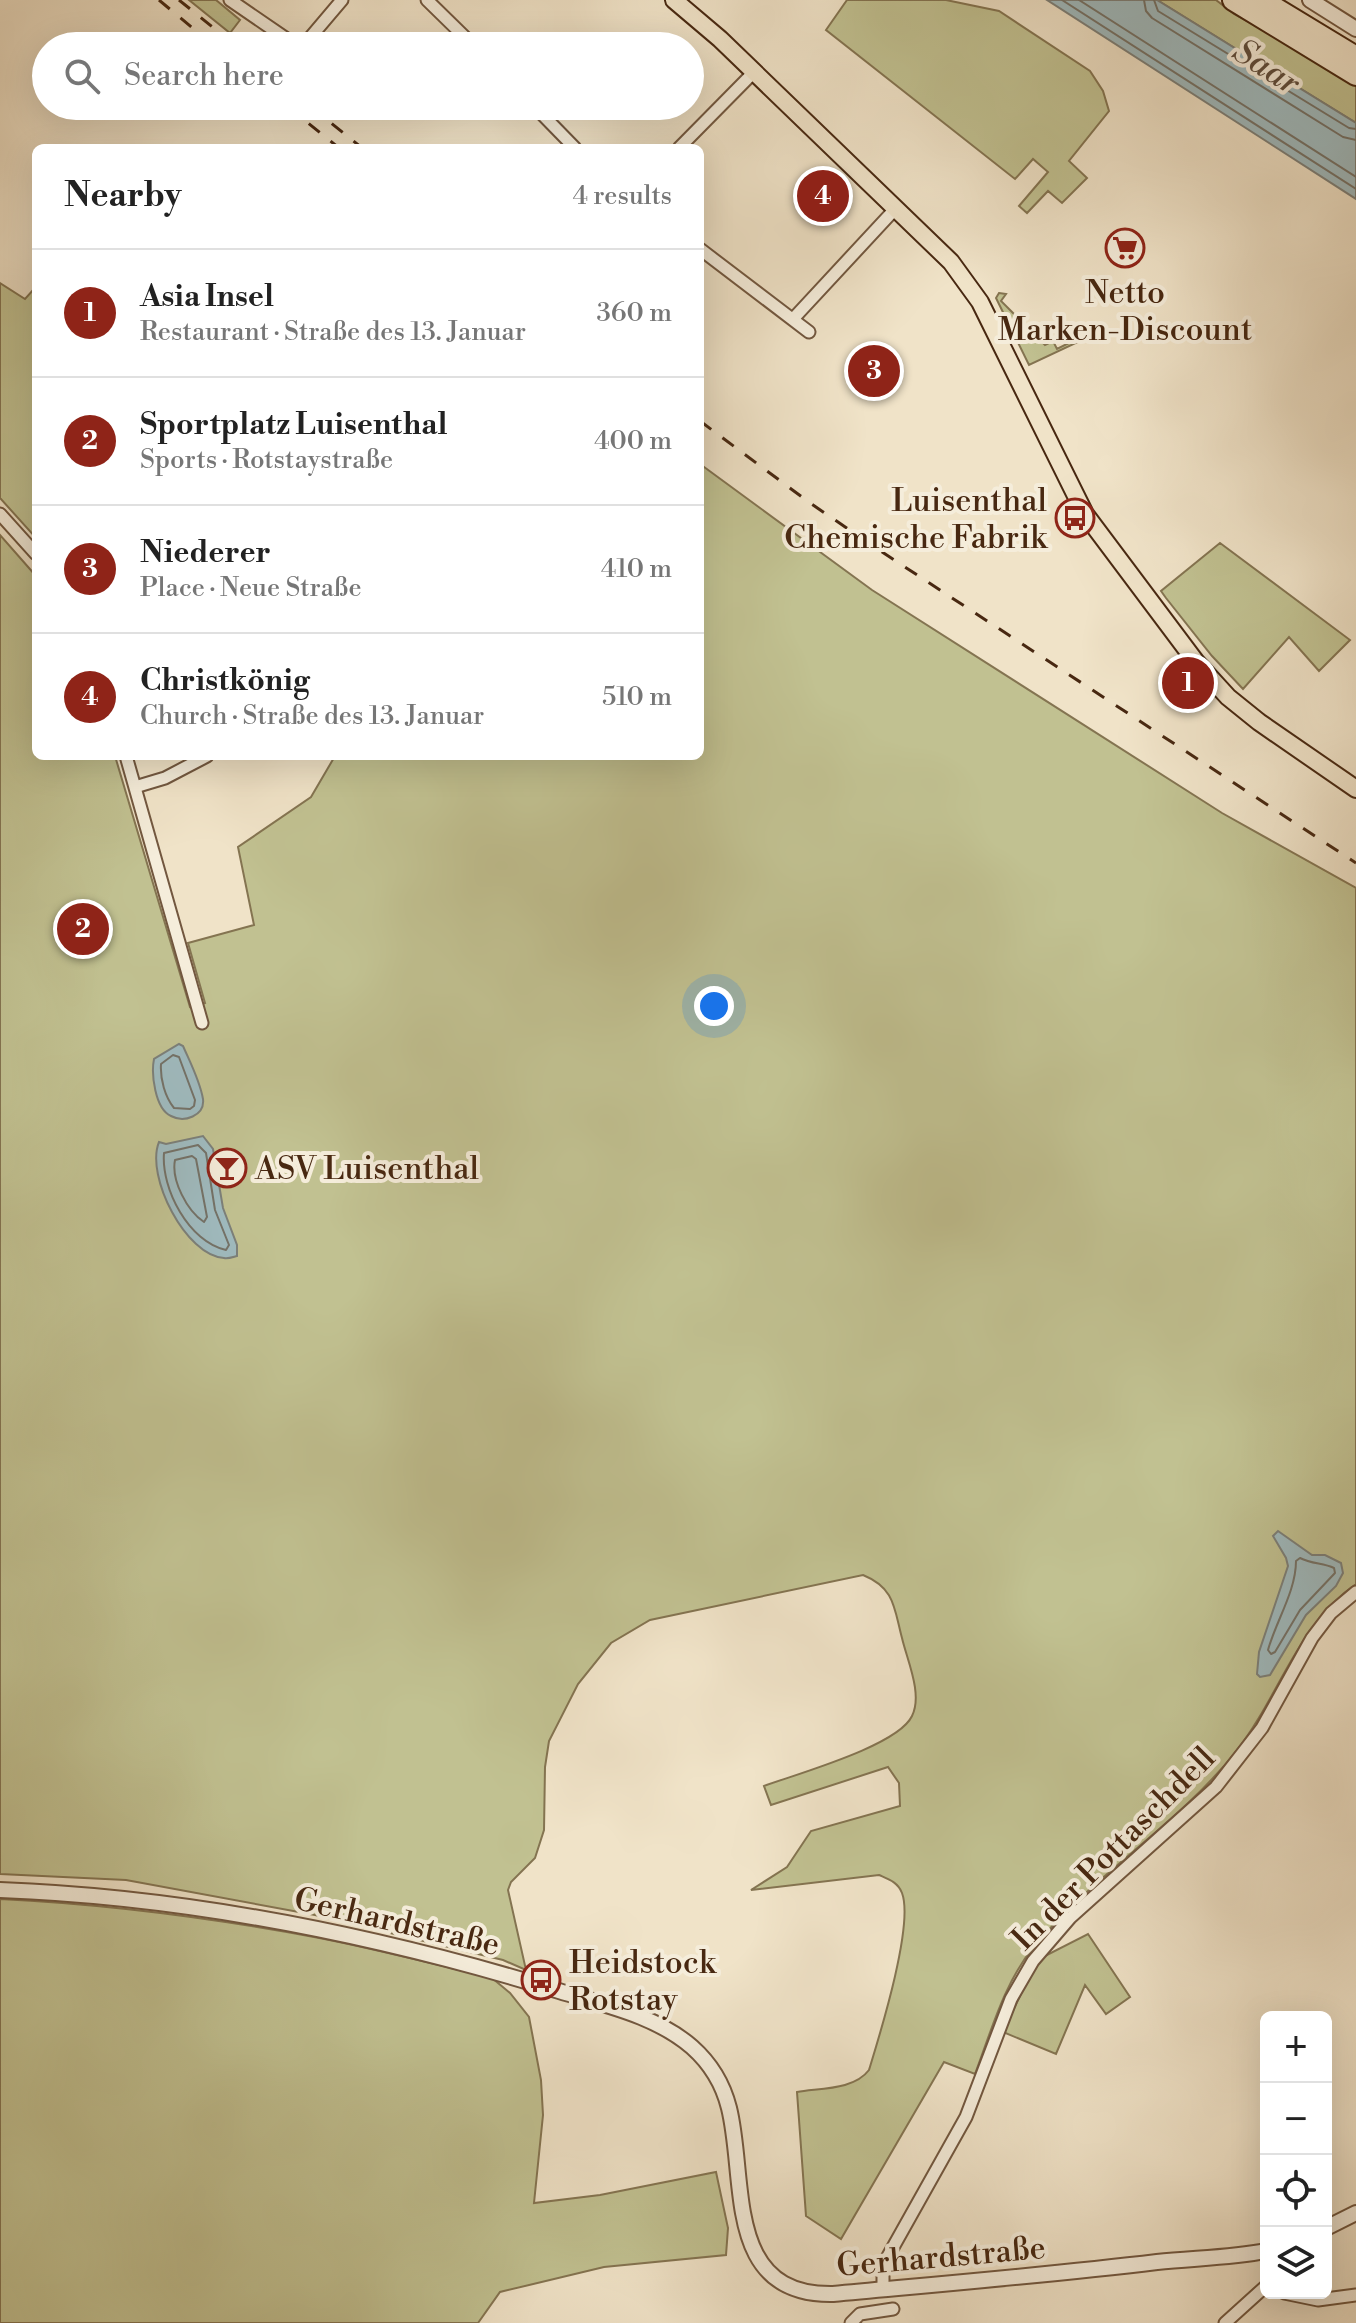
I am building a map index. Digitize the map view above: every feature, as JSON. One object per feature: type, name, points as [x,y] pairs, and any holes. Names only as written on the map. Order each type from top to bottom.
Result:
[{"type":"highway","points":[[1233,0],[1356,75]]},
{"type":"highway","points":[[1262,0],[1356,57]]},
{"type":"main road","points":[[674,0],[702,22],[896,208],[948,259],[971,287],[1085,514],[1196,662],[1228,697],[1259,722],[1355,787]]},
{"type":"street","points":[[230,0],[277,32]]},
{"type":"street","points":[[315,32],[342,0]]},
{"type":"street","points":[[427,0],[460,32]]},
{"type":"street","points":[[1310,0],[1356,29]]},
{"type":"street","points":[[683,144],[754,72]]},
{"type":"street","points":[[548,120],[571,144]]},
{"type":"street","points":[[793,319],[896,208]]},
{"type":"street","points":[[704,252],[809,332]]},
{"type":"street","points":[[0,514],[32,550]]},
{"type":"street","points":[[127,760],[202,1023]]},
{"type":"street","points":[[135,787],[165,778],[199,760]]},
{"type":"street","name":"In der Pottaschdell","points":[[883,2290],[884,2265],[891,2248],[966,2117],[1011,1999],[1033,1961],[1070,1918],[1216,1787],[1262,1728],[1312,1638],[1331,1613],[1356,1592]]},
{"type":"street","name":"Gerhardstraße","points":[[0,1890],[160,1904],[322,1930],[488,1969],[654,2023],[693,2048],[711,2068],[725,2094],[735,2142],[745,2227],[764,2268],[786,2284],[810,2293],[883,2290],[1260,2252]]},
{"type":"street","points":[[1328,2227],[1356,2213]]},
{"type":"street","points":[[1225,2323],[1260,2291]]},
{"type":"street","points":[[1313,2299],[1332,2300],[1356,2295]]},
{"type":"street","points":[[851,2323],[860,2314],[893,2309]]},
{"type":"green space","points":[[189,0],[216,0],[240,20],[229,32]]},
{"type":"green space","points":[[847,0],[946,0],[999,11],[1090,71],[1103,91],[1109,111],[1069,161],[1087,178],[1062,203],[1048,191],[1027,213],[1019,206],[1048,172],[1033,159],[1015,179],[826,30]]},
{"type":"green space","points":[[1157,0],[1216,0],[1234,14],[1302,51],[1356,86],[1356,123]]},
{"type":"green space","points":[[0,283],[25,299],[32,291],[32,534],[0,498]]},
{"type":"green space","points":[[999,293],[1006,294],[1001,301],[1045,345],[1053,341],[1057,349],[1079,338],[1080,341],[1029,365],[996,298]]},
{"type":"green space","points":[[704,467],[872,590],[1222,813],[1356,888],[1356,1584],[1319,1619],[1252,1729],[1214,1777],[1082,1896],[1033,1948],[1006,1992],[975,2074],[944,2062],[841,2239],[806,2216],[797,2092],[846,2085],[863,2077],[869,2070],[900,1954],[904,1908],[902,1893],[895,1884],[879,1875],[751,1890],[787,1867],[811,1831],[900,1806],[899,1783],[888,1767],[771,1805],[764,1786],[867,1748],[903,1727],[912,1716],[915,1687],[895,1608],[881,1586],[863,1575],[650,1620],[611,1643],[578,1684],[549,1741],[545,1767],[544,1830],[535,1858],[511,1882],[508,1890],[526,1970],[503,1960],[315,1915],[126,1880],[0,1874],[0,535],[32,571],[32,760],[116,760],[190,1007],[205,1003],[188,943],[254,925],[238,847],[311,797],[333,760],[704,760]]},
{"type":"green space","points":[[1220,543],[1350,640],[1319,671],[1289,637],[1243,689],[1212,656],[1161,591]]},
{"type":"green space","points":[[0,1899],[118,1908],[236,1924],[336,1941],[492,1978],[510,1993],[529,2017],[541,2080],[543,2115],[534,2203],[600,2195],[716,2172],[728,2228],[726,2255],[604,2267],[500,2292],[478,2323],[0,2323]]},
{"type":"green space","points":[[1088,1934],[1130,1997],[1106,2014],[1085,1985],[1056,2054],[1003,2032],[1037,1960]]},
{"type":"water","points":[[1047,0],[1157,0],[1356,123],[1356,199]]},
{"type":"water","points":[[179,1044],[192,1065],[203,1099],[197,1114],[182,1119],[171,1116],[161,1106],[153,1073],[154,1059]]},
{"type":"water","points":[[203,1136],[213,1149],[223,1208],[237,1245],[237,1256],[230,1258],[210,1254],[183,1229],[163,1193],[158,1174],[156,1157],[159,1142],[166,1144]]},
{"type":"water","points":[[1278,1531],[1312,1555],[1325,1555],[1341,1563],[1343,1573],[1336,1586],[1306,1615],[1270,1675],[1260,1677],[1257,1674],[1259,1652],[1288,1566],[1273,1536]]},
{"type":"railway","points":[[159,0],[197,32]]},
{"type":"railway","points":[[179,0],[219,32]]},
{"type":"railway","points":[[304,120],[334,144]]},
{"type":"railway","points":[[327,120],[357,144]]},
{"type":"railway","points":[[704,424],[876,548],[1356,863]]},
{"type":"place","name":"Christkönig","points":[[823,196]]},
{"type":"place","name":"Netto Marken-Discount","points":[[1125,248]]},
{"type":"place","name":"Niederer","points":[[874,371]]},
{"type":"place","name":"Luisenthal Chemische Fabrik","points":[[1075,518]]},
{"type":"place","name":"Asia Insel","points":[[1188,683]]},
{"type":"place","name":"Sportplatz Luisenthal","points":[[83,929]]},
{"type":"place","name":"ASV Luisenthal","points":[[227,1168]]},
{"type":"place","name":"Heidstock Rotstay","points":[[541,1980]]},
{"type":"water label","name":"Saar","points":[[1267,66]]}]
